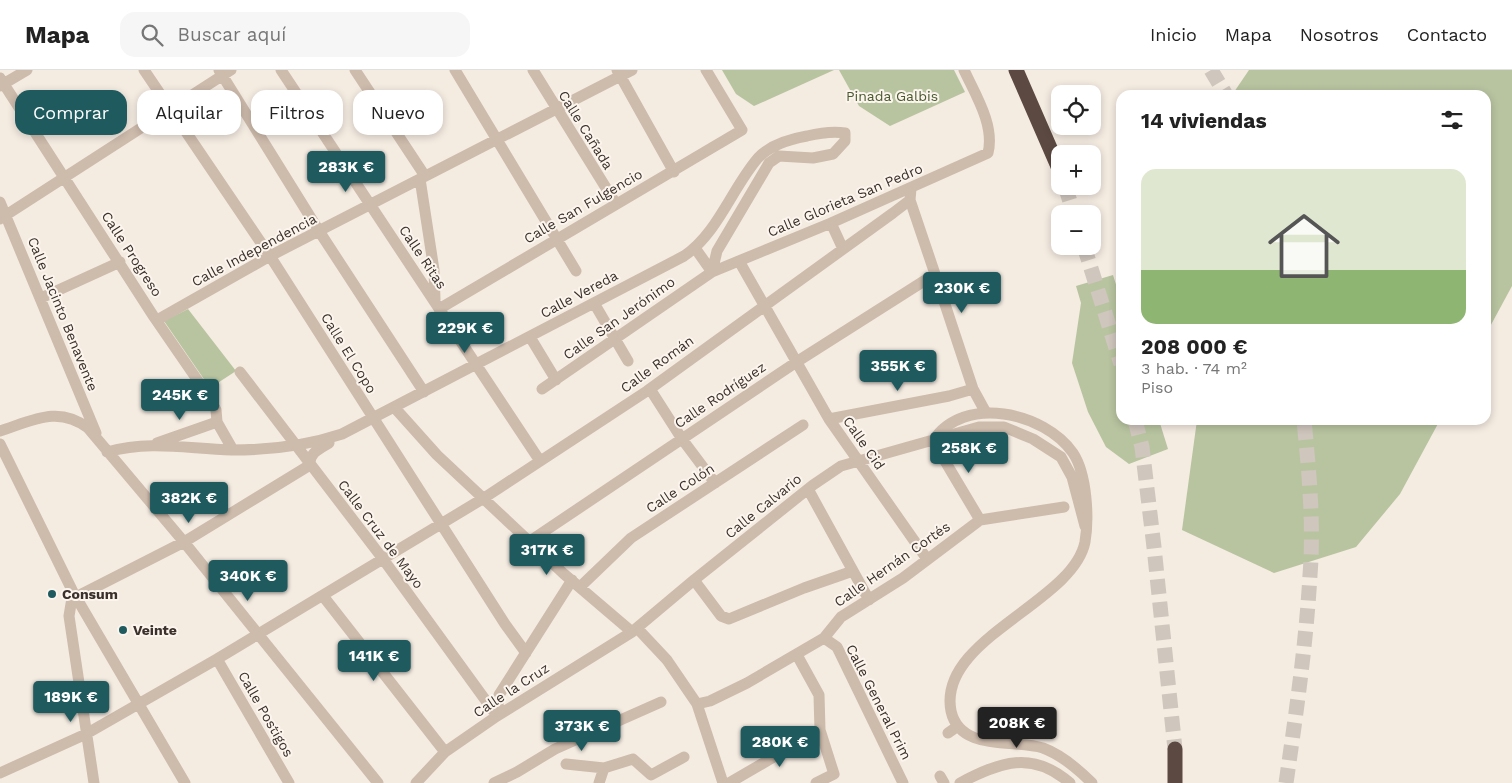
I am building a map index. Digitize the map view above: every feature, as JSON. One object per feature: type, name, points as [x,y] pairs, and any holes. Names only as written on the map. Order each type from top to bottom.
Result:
[{"type":"highway","points":[[1016,70],[1051,150]]},
{"type":"highway","points":[[1175,749],[1175,783]]},
{"type":"street","points":[[1,83],[27,70]]},
{"type":"street","name":"Calle El Copo","points":[[144,70],[158,90]]},
{"type":"street","name":"Calle Ritas","points":[[280,70],[540,461]]},
{"type":"street","points":[[355,70],[422,177],[437,304]]},
{"type":"street","points":[[455,70],[576,271]]},
{"type":"street","name":"Calle Cañada","points":[[533,70],[556,110],[616,204]]},
{"type":"street","name":"Calle Independencia","points":[[157,320],[270,256],[556,110],[619,73],[632,70]]},
{"type":"street","name":"Calle San Fulgencio","points":[[437,304],[674,172],[742,130],[706,70]]},
{"type":"street","name":"Calle Glorieta San Pedro","points":[[712,272],[831,223],[911,194],[988,153],[990,143],[984,111],[964,70]]},
{"type":"street","points":[[198,90],[224,72],[319,231],[424,392]]},
{"type":"street","points":[[619,73],[674,172]]},
{"type":"street","name":"Calle Progreso","points":[[1,83],[207,394],[216,410],[217,422],[233,450]]},
{"type":"street","points":[[3,218],[137,131]]},
{"type":"street","points":[[832,131],[845,133],[845,141],[834,154],[813,158],[779,156],[764,160],[717,251],[712,272],[696,248],[775,145],[801,137],[832,131]]},
{"type":"street","name":"Calle El Copo","points":[[189,135],[270,256],[505,624],[526,653]]},
{"type":"street","points":[[911,194],[932,276],[973,388],[985,412]]},
{"type":"street","name":"Calle Román","points":[[2,769],[86,734],[217,659],[484,498],[650,389],[843,249],[911,194]]},
{"type":"street","name":"Calle Jacinto Benavente","points":[[0,202],[3,218],[41,298],[97,437]]},
{"type":"street","points":[[831,223],[843,249]]},
{"type":"street","name":"Calle Vereda","points":[[152,444],[233,450],[314,444],[342,434],[530,337],[696,248]]},
{"type":"street","name":"Calle Cid","points":[[739,261],[766,304],[829,419],[927,560]]},
{"type":"street","points":[[41,298],[120,262]]},
{"type":"street","name":"Calle San Jerónimo","points":[[542,390],[712,272]]},
{"type":"street","name":"Calle Rodríguez","points":[[530,541],[798,361],[932,276]]},
{"type":"street","points":[[594,303],[628,361]]},
{"type":"street","points":[[530,337],[556,380]]},
{"type":"street","name":"Calle Cruz de Mayo","points":[[240,372],[384,559],[497,716]]},
{"type":"street","points":[[829,419],[949,396],[973,388]]},
{"type":"street","points":[[650,389],[682,440],[715,483]]},
{"type":"street","points":[[394,407],[437,455],[576,583],[634,630],[667,660],[697,704],[723,783]]},
{"type":"street","points":[[980,520],[933,441],[948,424],[985,412],[1012,414],[1037,424],[1057,435],[1074,454],[1086,494],[1085,542],[1078,560],[1063,578],[989,638],[972,655],[957,676],[952,692],[951,711],[958,726],[969,736],[986,742],[1042,748],[1062,757],[1092,783]]},
{"type":"street","points":[[0,431],[43,417],[58,415],[76,419],[97,437],[107,452],[184,542],[258,634],[372,781]]},
{"type":"street","points":[[107,452],[132,446],[152,444],[217,422]]},
{"type":"street","name":"Calle Colón","points":[[497,716],[499,695],[526,653],[576,583],[631,538],[802,425]]},
{"type":"street","name":"Calle Calvario","points":[[634,630],[808,489],[841,466],[980,427],[1004,427],[1032,439],[1061,457],[1072,477],[1085,526]]},
{"type":"street","name":"Calle Vereda","points":[[310,465],[310,458],[313,453],[342,434]]},
{"type":"street","points":[[0,444],[74,595],[184,783]]},
{"type":"street","points":[[74,595],[184,542],[310,465]]},
{"type":"street","points":[[808,489],[869,600]]},
{"type":"street","name":"Calle Hernán Cortés","points":[[697,704],[721,696],[797,655],[824,638],[841,617],[927,560],[980,520],[1064,507]]},
{"type":"street","points":[[694,580],[721,616],[729,619],[804,588],[853,571]]},
{"type":"street","points":[[74,595],[69,616],[94,783]]},
{"type":"street","points":[[323,596],[445,752]]},
{"type":"street","name":"Calle la Cruz","points":[[416,783],[445,752],[497,716],[634,630]]},
{"type":"street","name":"Calle General Prim","points":[[824,638],[837,647],[904,783]]},
{"type":"street","points":[[797,655],[819,695],[820,730],[834,774],[816,783]]},
{"type":"street","name":"Calle Postigos","points":[[217,659],[289,783]]},
{"type":"street","points":[[494,783],[517,772],[555,749],[661,702]]},
{"type":"street","points":[[948,734],[958,726]]},
{"type":"street","points":[[729,783],[820,730]]},
{"type":"street","points":[[566,764],[604,768],[633,760],[652,775],[684,757]]},
{"type":"street","points":[[960,783],[1011,762],[1037,763],[1058,773],[1070,783]]},
{"type":"street","points":[[599,783],[604,768]]},
{"type":"green space","name":"Pinada Galbis","points":[[722,70],[834,70],[754,106],[736,94]]},
{"type":"green space","name":"Pinada Galbis","points":[[839,70],[954,70],[965,92],[890,126],[859,106]]},
{"type":"green space","points":[[1249,70],[1512,70],[1512,286],[1491,325],[1491,90],[1235,90]]},
{"type":"green space","points":[[1113,275],[1116,284],[1116,425],[1161,425],[1168,449],[1129,464],[1106,447],[1088,412],[1072,363],[1081,303],[1076,286]]},
{"type":"green space","points":[[188,309],[236,371],[210,388],[164,321]]},
{"type":"green space","points":[[1196,425],[1437,425],[1400,494],[1356,547],[1274,573],[1182,530]]},
{"type":"tunnel","points":[[1211,70],[1223,90]]},
{"type":"tunnel","points":[[1068,195],[1071,205]]},
{"type":"tunnel","points":[[1087,255],[1116,348]]},
{"type":"tunnel","points":[[1136,425],[1142,447],[1154,547],[1175,749]]},
{"type":"tunnel","points":[[1286,783],[1303,653],[1311,556],[1310,498],[1305,425]]},
{"type":"place","name":"Consum","points":[[52,594]]},
{"type":"place","name":"Veinte","points":[[123,630]]}]
